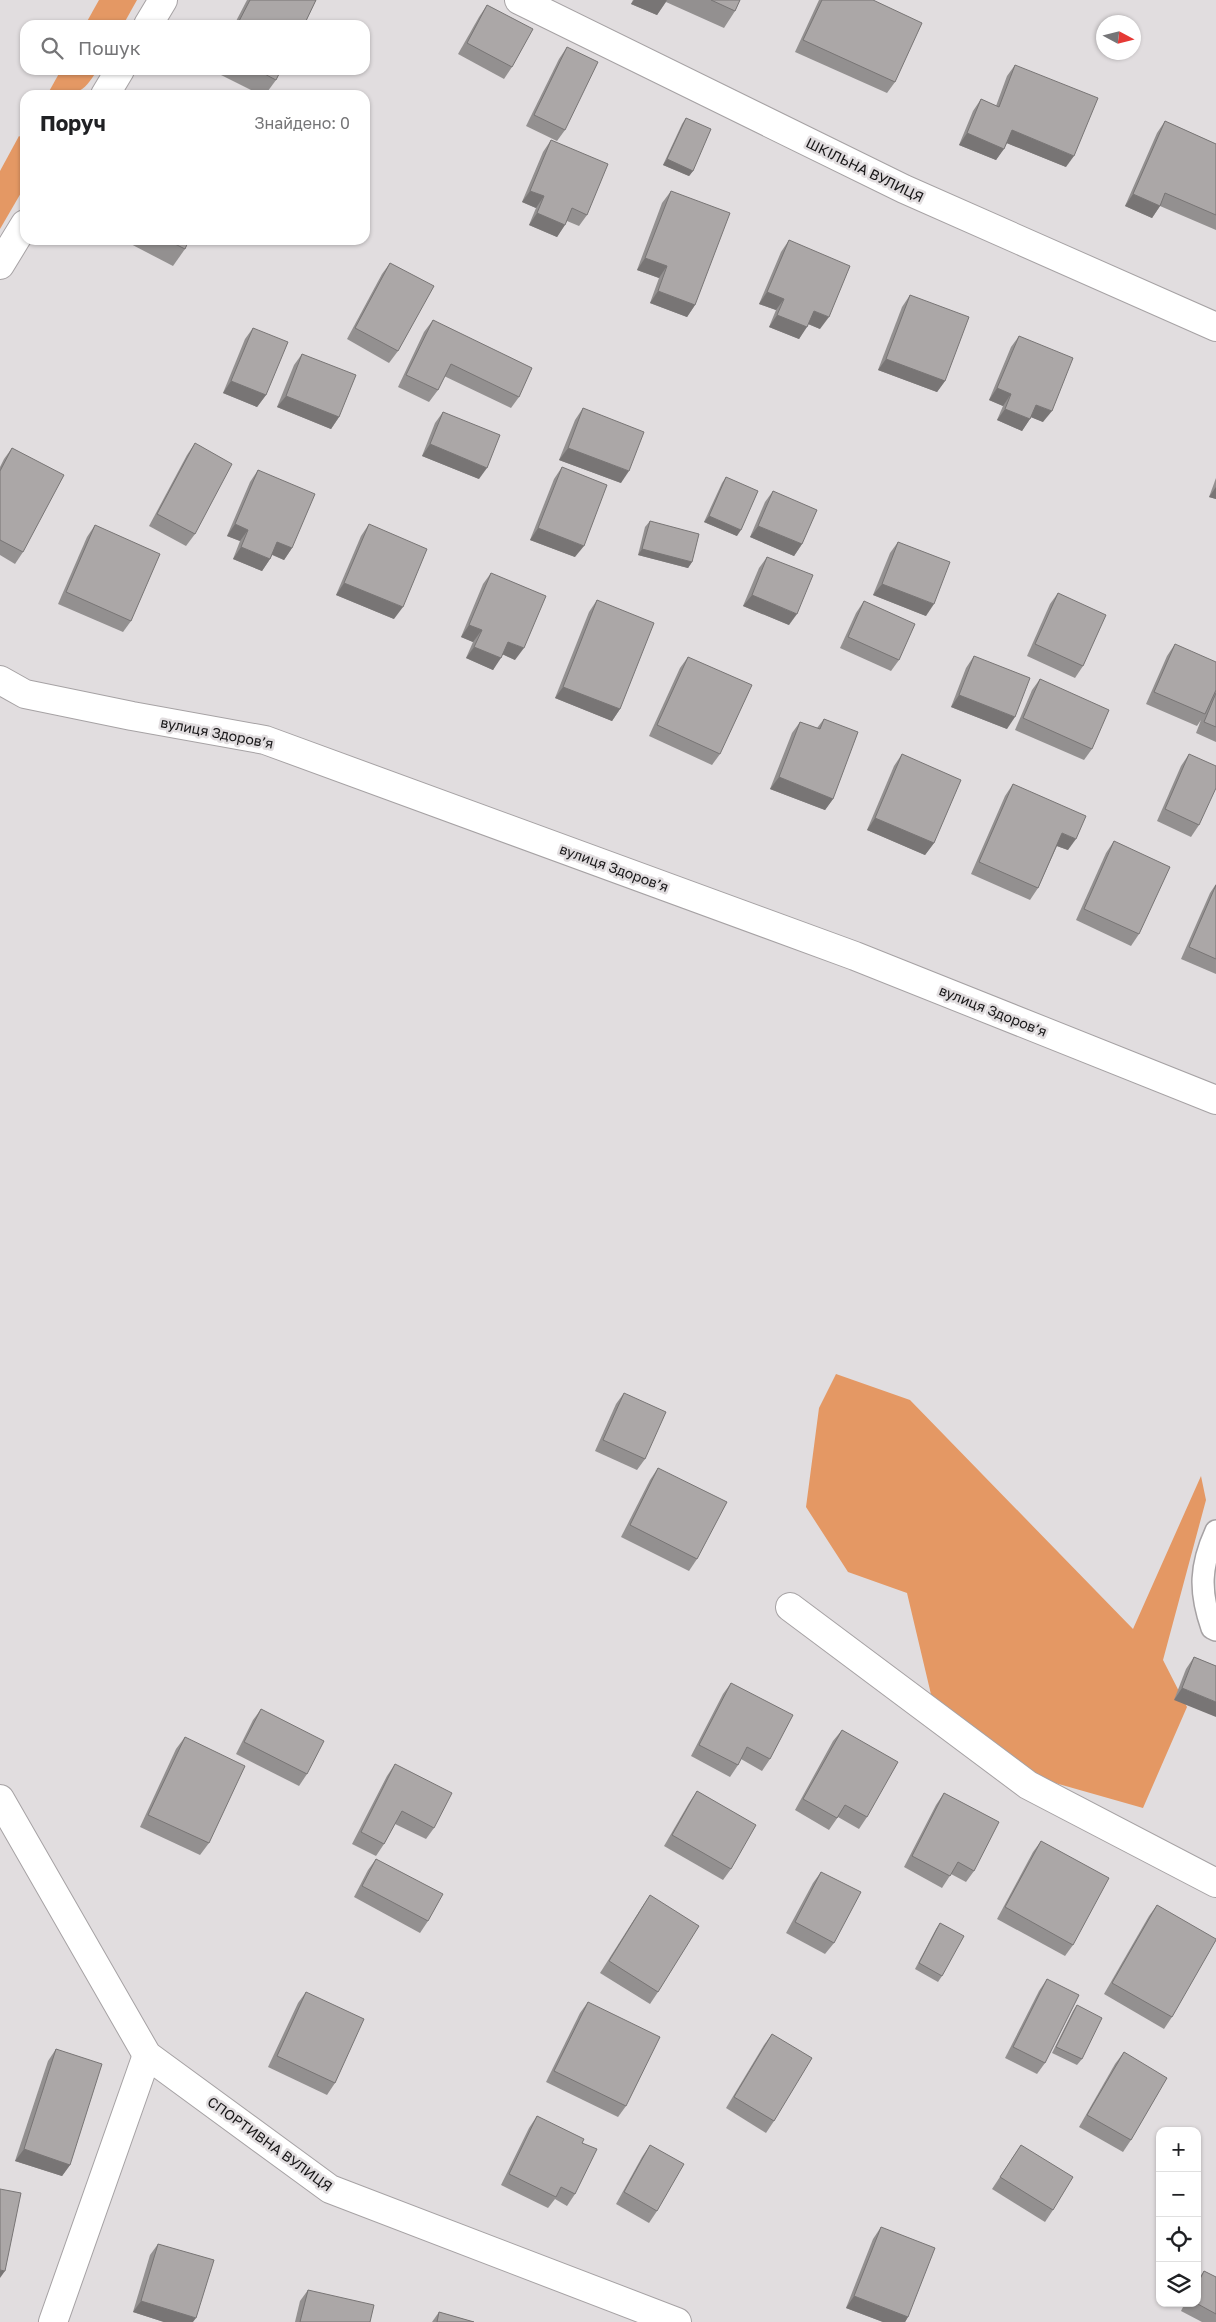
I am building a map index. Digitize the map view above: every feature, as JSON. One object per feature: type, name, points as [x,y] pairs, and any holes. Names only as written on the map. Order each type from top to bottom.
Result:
[{"type":"street","points":[[151,20],[163,0]]},
{"type":"street","name":"ШКІЛЬНА ВУЛИЦЯ","points":[[519,0],[904,189],[1216,327]]},
{"type":"street","points":[[108,90],[117,75]]},
{"type":"street","points":[[0,265],[20,232]]},
{"type":"street","name":"вулиця Здоровʼя","points":[[0,680],[25,694],[265,740],[855,956],[1216,1100]]},
{"type":"street","points":[[790,1607],[1028,1785],[1216,1884]]},
{"type":"street","name":"СПОРТИВНА ВУЛИЦЯ","points":[[0,1799],[147,2055],[330,2189],[677,2322]]},
{"type":"street","points":[[52,2322],[147,2055]]},
{"type":"lane","points":[[1216,1530],[1210,1545],[1202,1584],[1204,1606],[1212,1628],[1216,1630]]},
{"type":"shaded area","points":[[99,0],[137,0],[126,20],[88,20]]},
{"type":"shaded area","points":[[58,75],[94,75],[80,90],[50,90]]},
{"type":"shaded area","points":[[19,136],[20,195],[0,229],[0,171]]},
{"type":"shaded area","points":[[836,1374],[910,1400],[1133,1629],[1201,1476],[1206,1500],[1163,1660],[1187,1707],[1143,1808],[1034,1777],[934,1707],[907,1593],[848,1572],[806,1507],[819,1408]]},
{"type":"building","points":[[250,0],[316,0],[306,20],[240,20]]},
{"type":"building","points":[[711,0],[740,0],[735,11]]},
{"type":"building","points":[[822,0],[873,0],[922,23],[895,82],[803,40]]},
{"type":"building","points":[[487,5],[533,29],[512,67],[467,43]]},
{"type":"building","points":[[567,47],[598,62],[565,130],[534,115]]},
{"type":"building","points":[[1015,65],[1098,98],[1074,156],[1012,130],[1004,149],[967,133],[981,99],[999,107]]},
{"type":"building","points":[[266,75],[278,75],[276,80]]},
{"type":"building","points":[[686,118],[711,129],[693,171],[667,159]]},
{"type":"building","points":[[1165,121],[1216,144],[1216,215],[1165,193],[1160,206],[1133,194]]},
{"type":"building","points":[[551,140],[608,164],[587,215],[572,208],[565,225],[537,213],[544,196],[530,191]]},
{"type":"building","points":[[671,191],[730,213],[695,305],[658,291],[667,266],[645,258]]},
{"type":"building","points":[[789,240],[850,266],[829,317],[814,311],[807,327],[777,315],[784,299],[767,292]]},
{"type":"building","points":[[177,245],[187,245],[185,249]]},
{"type":"building","points":[[390,263],[434,286],[398,351],[355,328]]},
{"type":"building","points":[[910,295],[969,317],[945,381],[886,359]]},
{"type":"building","points":[[433,320],[532,368],[519,397],[451,364],[438,390],[406,375]]},
{"type":"building","points":[[253,328],[288,342],[266,395],[231,381]]},
{"type":"building","points":[[1019,336],[1073,358],[1052,411],[1036,405],[1030,419],[1005,409],[1011,394],[997,388]]},
{"type":"building","points":[[302,354],[356,375],[339,417],[286,396]]},
{"type":"building","points":[[583,408],[644,432],[629,471],[568,448]]},
{"type":"building","points":[[443,412],[500,435],[487,468],[430,444]]},
{"type":"building","points":[[195,443],[232,464],[195,534],[157,514]]},
{"type":"building","points":[[12,448],[64,475],[23,552],[0,540],[0,471]]},
{"type":"building","points":[[562,467],[607,485],[584,546],[538,528]]},
{"type":"building","points":[[258,470],[315,494],[292,548],[277,542],[270,559],[241,547],[248,530],[235,524]]},
{"type":"building","points":[[726,477],[758,491],[741,530],[709,516]]},
{"type":"building","points":[[773,491],[817,510],[802,544],[758,526]]},
{"type":"building","points":[[650,521],[699,534],[692,562],[642,549]]},
{"type":"building","points":[[369,524],[427,549],[403,607],[344,583]]},
{"type":"building","points":[[95,525],[160,554],[131,621],[66,592]]},
{"type":"building","points":[[898,542],[950,562],[934,604],[882,584]]},
{"type":"building","points":[[767,557],[813,575],[797,614],[752,595]]},
{"type":"building","points":[[491,573],[546,596],[524,648],[508,642],[501,658],[474,647],[482,630],[469,625]]},
{"type":"building","points":[[1058,593],[1106,615],[1083,666],[1035,644]]},
{"type":"building","points":[[597,600],[654,623],[620,709],[563,687]]},
{"type":"building","points":[[864,601],[915,624],[899,660],[848,637]]},
{"type":"building","points":[[1175,644],[1216,662],[1216,690],[1205,714],[1154,692]]},
{"type":"building","points":[[974,656],[1030,678],[1015,717],[959,695]]},
{"type":"building","points":[[688,657],[752,685],[720,754],[657,725]]},
{"type":"building","points":[[1040,679],[1109,710],[1092,749],[1023,718]]},
{"type":"building","points":[[1216,693],[1216,727],[1204,722]]},
{"type":"building","points":[[824,719],[858,732],[833,799],[779,777],[800,722],[820,729]]},
{"type":"building","points":[[902,754],[961,780],[934,843],[875,818]]},
{"type":"building","points":[[1189,754],[1216,766],[1216,788],[1199,825],[1165,809]]},
{"type":"building","points":[[1013,784],[1086,816],[1076,839],[1062,833],[1038,888],[979,862]]},
{"type":"building","points":[[1114,841],[1170,867],[1139,934],[1084,909]]},
{"type":"building","points":[[1216,885],[1216,959],[1189,947]]},
{"type":"building","points":[[624,1393],[666,1412],[645,1459],[603,1440]]},
{"type":"building","points":[[658,1468],[727,1502],[697,1559],[630,1525]]},
{"type":"building","points":[[1194,1657],[1216,1666],[1216,1702],[1182,1688]]},
{"type":"building","points":[[731,1683],[793,1715],[770,1759],[747,1747],[738,1765],[699,1745]]},
{"type":"building","points":[[261,1709],[324,1741],[307,1774],[244,1742]]},
{"type":"building","points":[[842,1730],[898,1762],[867,1817],[845,1805],[837,1818],[803,1799]]},
{"type":"building","points":[[185,1737],[245,1766],[209,1843],[148,1815]]},
{"type":"building","points":[[395,1764],[452,1793],[434,1828],[402,1811],[384,1844],[361,1832]]},
{"type":"building","points":[[697,1791],[756,1825],[731,1869],[672,1835]]},
{"type":"building","points":[[944,1793],[999,1822],[974,1871],[958,1862],[950,1876],[912,1856]]},
{"type":"building","points":[[1041,1841],[1109,1878],[1073,1945],[1005,1907]]},
{"type":"building","points":[[376,1859],[443,1894],[428,1921],[362,1886]]},
{"type":"building","points":[[821,1872],[861,1892],[834,1943],[795,1922]]},
{"type":"building","points":[[650,1895],[699,1926],[658,1992],[609,1961]]},
{"type":"building","points":[[1157,1905],[1216,1939],[1172,2017],[1112,1983]]},
{"type":"building","points":[[940,1923],[964,1936],[942,1976],[919,1963]]},
{"type":"building","points":[[1047,1979],[1079,1995],[1045,2063],[1013,2047]]},
{"type":"building","points":[[306,1992],[364,2019],[335,2083],[277,2056]]},
{"type":"building","points":[[588,2002],[660,2037],[626,2106],[554,2071]]},
{"type":"building","points":[[1077,2005],[1102,2018],[1082,2059],[1056,2047]]},
{"type":"building","points":[[772,2034],[812,2058],[774,2121],[734,2097]]},
{"type":"building","points":[[56,2049],[102,2064],[70,2165],[24,2149]]},
{"type":"building","points":[[1124,2052],[1167,2078],[1131,2140],[1087,2115]]},
{"type":"building","points":[[537,2116],[584,2139],[582,2143],[597,2149],[575,2194],[561,2187],[556,2197],[509,2174]]},
{"type":"building","points":[[650,2145],[684,2164],[657,2211],[624,2192]]},
{"type":"building","points":[[1021,2145],[1073,2177],[1053,2210],[1000,2177]]},
{"type":"building","points":[[0,2189],[21,2193],[5,2271],[0,2270]]},
{"type":"building","points":[[881,2227],[935,2248],[908,2317],[854,2296]]},
{"type":"building","points":[[158,2244],[214,2260],[196,2318],[141,2301]]},
{"type":"building","points":[[1204,2271],[1216,2277],[1216,2314],[1201,2306],[1201,2277]]},
{"type":"building","points":[[308,2290],[374,2305],[370,2322],[300,2322]]},
{"type":"building","points":[[439,2312],[474,2322],[437,2322]]}]
